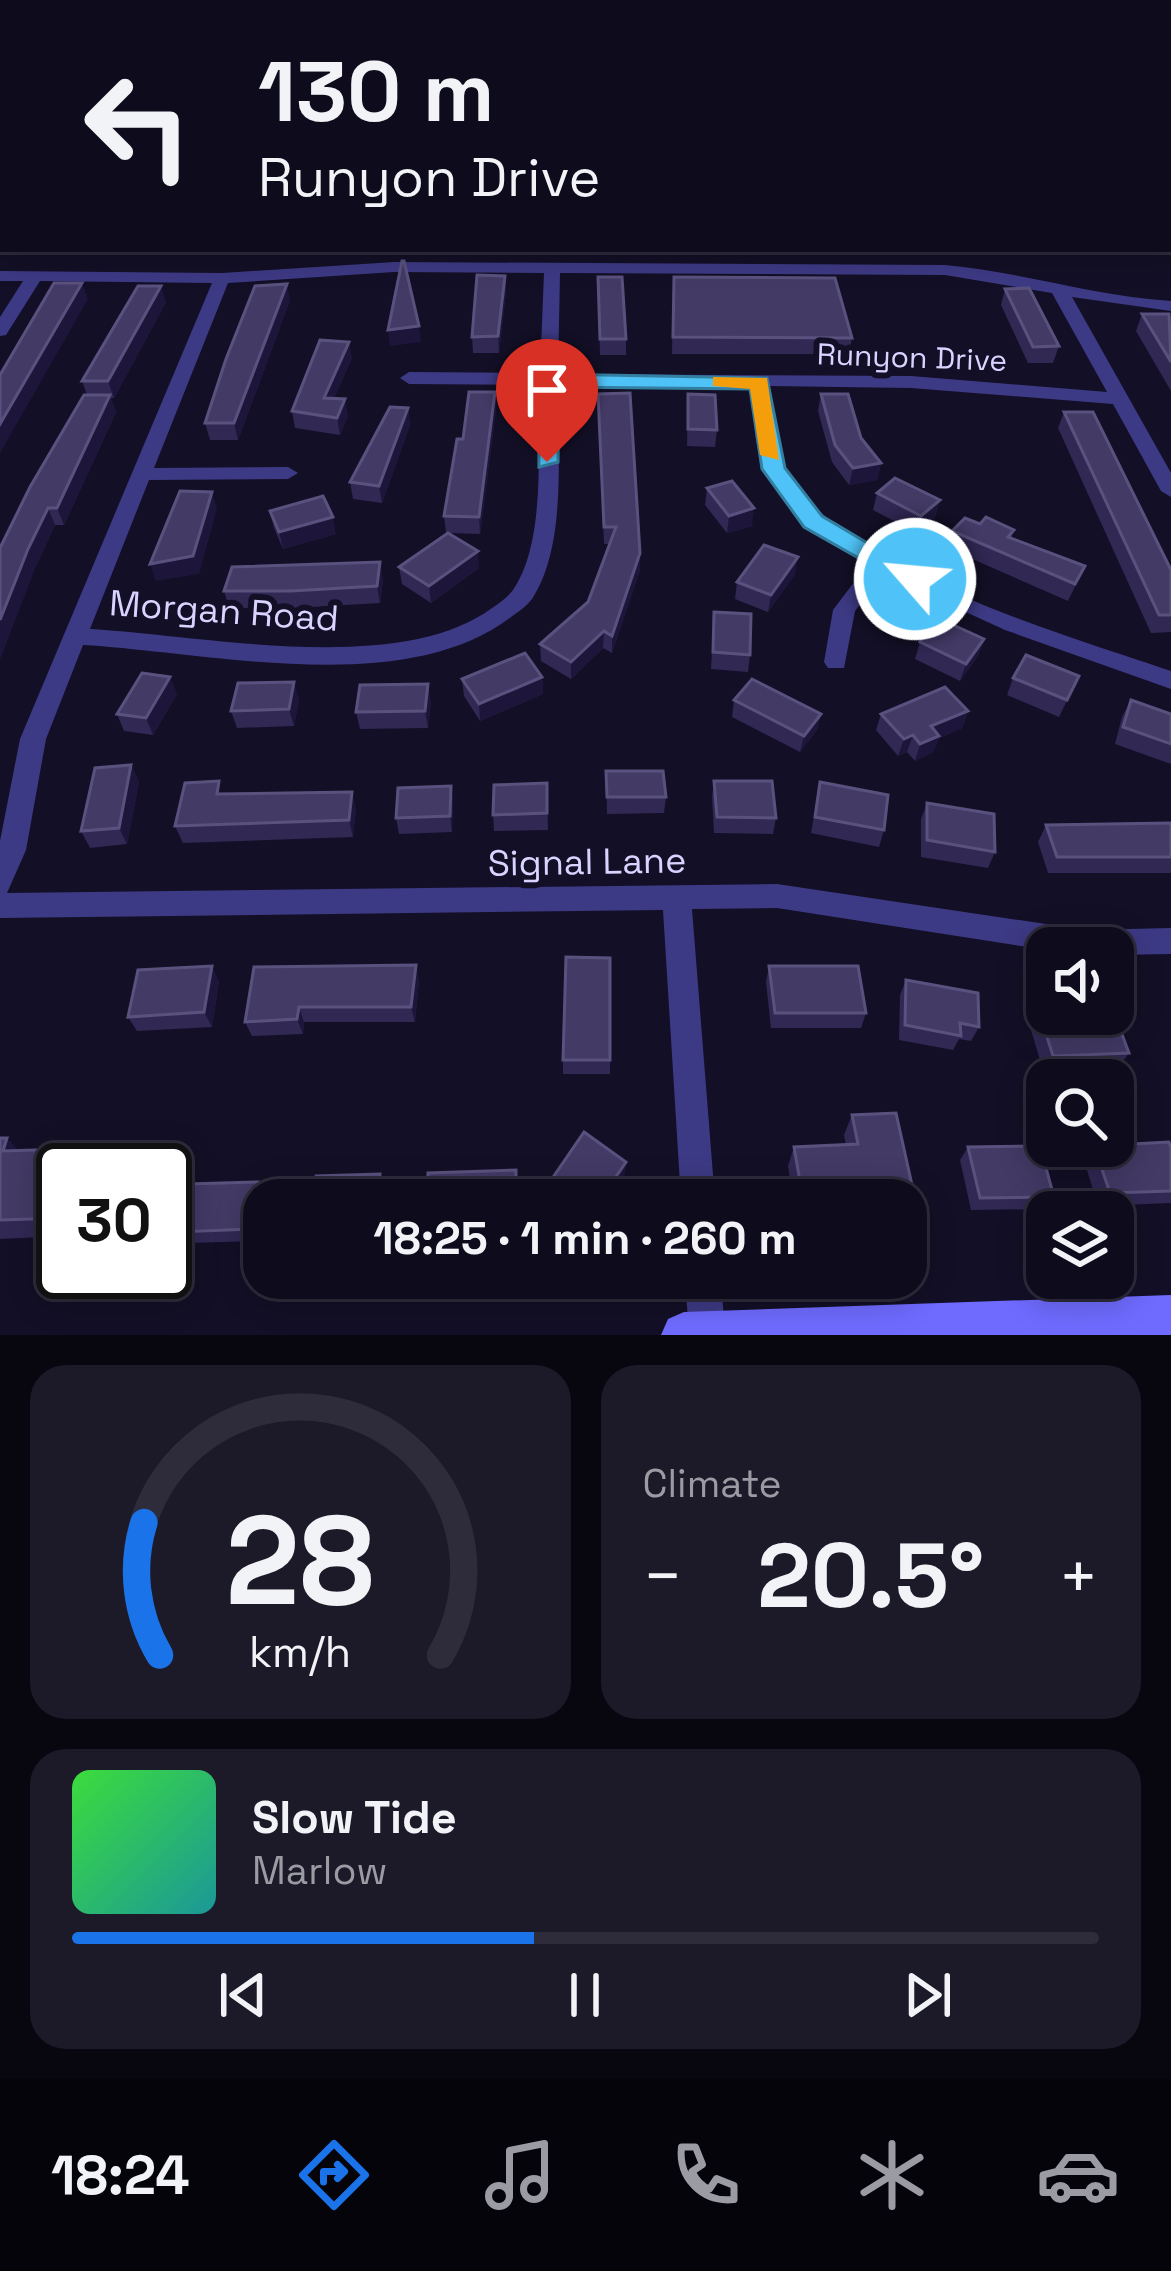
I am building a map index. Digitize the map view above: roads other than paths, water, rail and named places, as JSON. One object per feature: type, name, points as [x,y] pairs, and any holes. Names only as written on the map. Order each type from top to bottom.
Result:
[{"type":"main road","points":[[684,1335],[1171,1318]]},
{"type":"street","points":[[0,276],[222,278],[394,267],[552,269],[635,259],[984,272],[1137,306],[1171,306]]},
{"type":"street","name":"Morgan Road","points":[[75,636],[124,636],[243,652],[400,652],[472,636],[514,609],[539,575],[552,269]]},
{"type":"street","points":[[0,331],[34,277]]},
{"type":"street","points":[[0,884],[12,850],[33,739],[222,278]]},
{"type":"street","points":[[1058,288],[1171,491]]},
{"type":"street","name":"Runyon Drive","points":[[409,378],[911,382],[1123,399]]},
{"type":"street","points":[[760,383],[774,469],[813,521],[880,563],[1040,633],[1171,680]]},
{"type":"street","points":[[143,474],[288,473]]},
{"type":"street","points":[[836,662],[844,610],[880,563]]},
{"type":"street","name":"Signal Lane","points":[[0,906],[677,901],[778,896],[1086,943],[1171,941]]},
{"type":"street","points":[[677,901],[697,1179]]},
{"type":"street","points":[[704,1299],[707,1334]]}]
